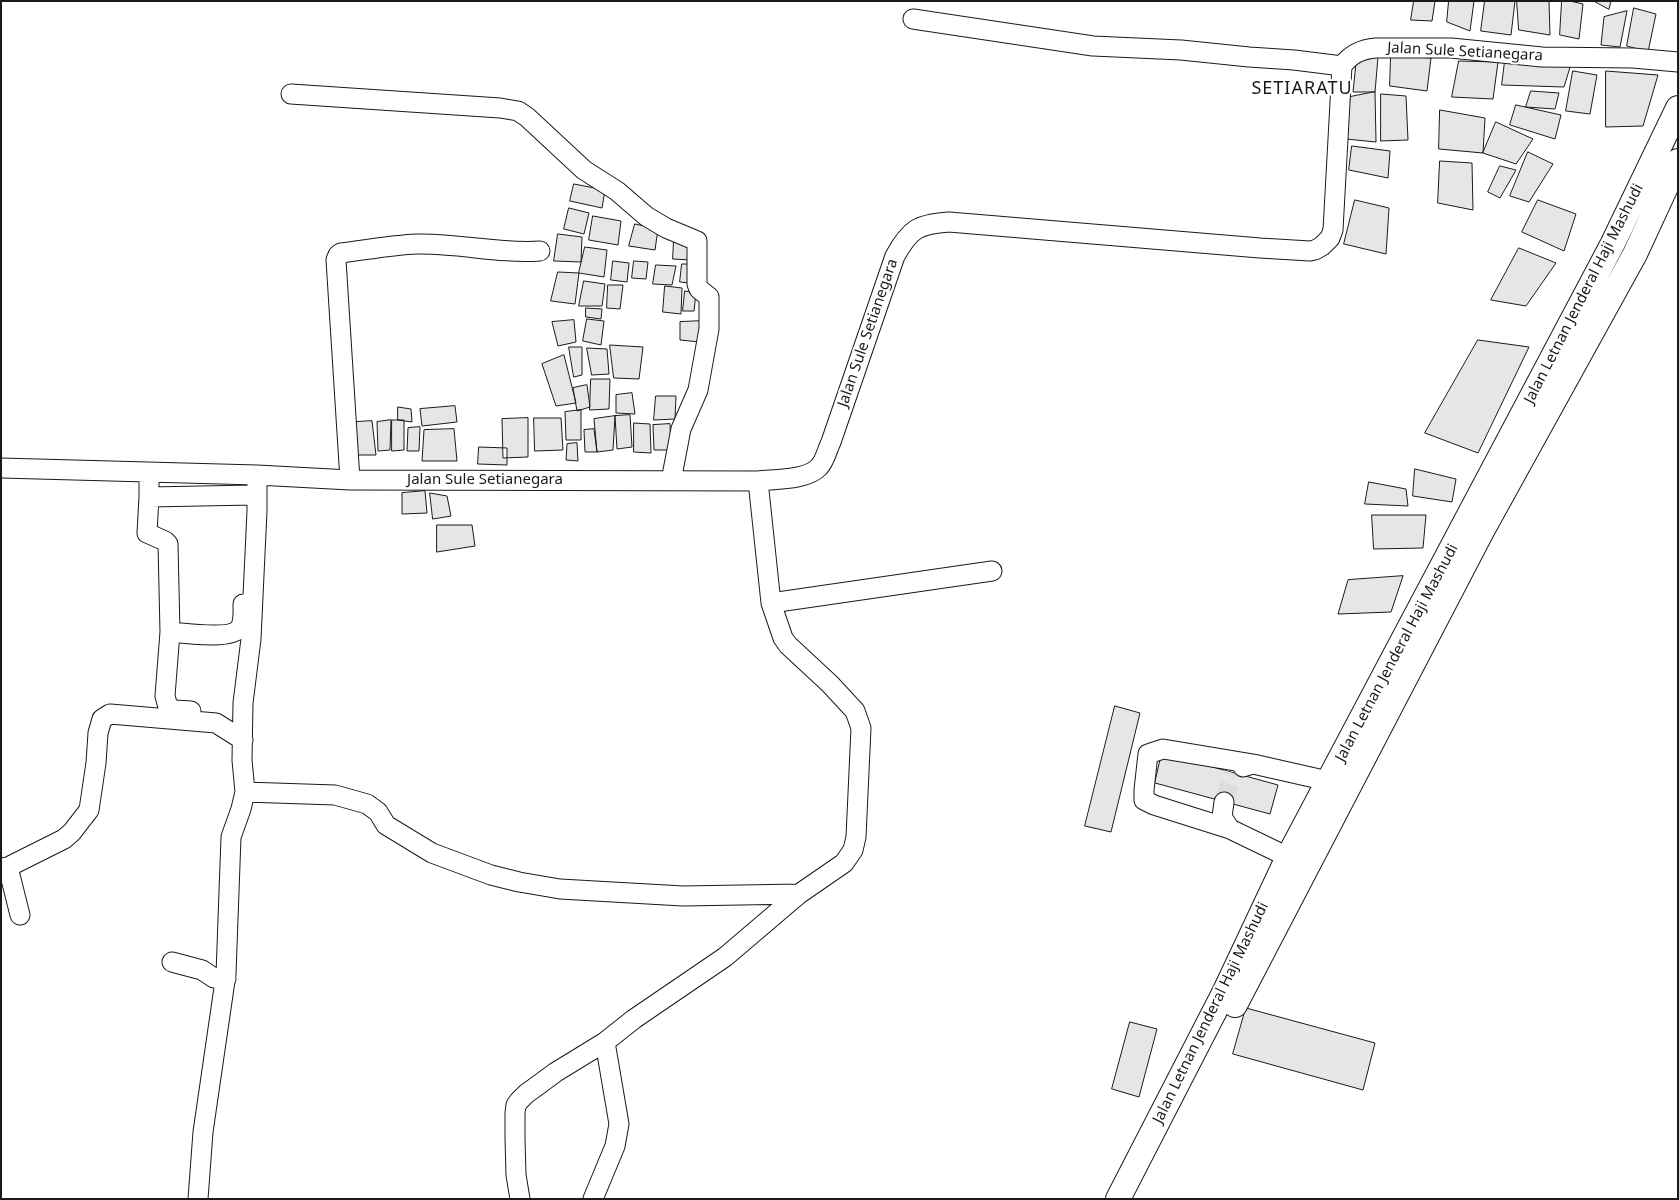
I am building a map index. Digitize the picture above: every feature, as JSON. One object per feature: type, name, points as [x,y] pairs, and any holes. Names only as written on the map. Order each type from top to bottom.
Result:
[{"type":"main road","name":"Jalan Letnan Jenderal Haji Mashudi","points":[[1118,1199],[1224,993],[1288,857],[1613,244],[1678,108]]},
{"type":"main road","name":"Jalan Letnan Jenderal Haji Mashudi","points":[[1136,1199],[1477,540],[1635,254],[1678,161]]},
{"type":"main road","points":[[1613,244],[1635,254]]},
{"type":"street","points":[[913,19],[1093,46],[1181,50],[1342,66]]},
{"type":"street","name":"Jalan Sule Setianegara","points":[[1,468],[258,475],[350,480],[758,481],[788,478],[811,473],[822,462],[831,442],[895,256],[911,233],[924,225],[949,222],[1260,248],[1315,250],[1330,238],[1334,224],[1342,66],[1353,54],[1361,50],[1391,47],[1451,48],[1542,56],[1633,58],[1678,62]]},
{"type":"street","points":[[291,94],[500,108],[518,111],[539,126],[584,170],[617,191],[646,216],[666,228],[696,240],[696,284],[709,298],[709,329],[698,390],[681,429],[671,481]]},
{"type":"street","points":[[350,480],[336,260],[338,254],[417,244],[524,252],[540,251]]},
{"type":"street","points":[[149,473],[150,497],[146,533],[168,544],[170,632],[165,696],[168,707],[175,710],[222,713]]},
{"type":"street","points":[[198,1199],[203,1132],[226,979],[230,842],[245,792],[242,760],[243,703],[251,639],[258,475]]},
{"type":"street","points":[[520,1199],[516,1175],[516,1105],[526,1094],[556,1072],[605,1042],[634,1019],[725,956],[799,894],[844,864],[853,850],[857,818],[861,728],[855,711],[788,645],[780,632],[771,603],[758,481]]},
{"type":"street","points":[[150,497],[254,495]]},
{"type":"street","points":[[170,632],[224,635],[239,629],[243,621],[245,544]]},
{"type":"street","points":[[771,603],[992,571]]},
{"type":"street","points":[[20,915],[5,868],[64,839],[89,810],[98,733],[102,719],[110,714],[216,723],[243,740]]},
{"type":"street","points":[[1288,857],[1230,829],[1154,805],[1144,800],[1148,754],[1163,748],[1253,764],[1328,781]]},
{"type":"street","points":[[1233,773],[1241,767],[1253,764]]},
{"type":"street","points":[[245,792],[335,795],[367,804],[378,812],[386,825],[432,853],[491,875],[519,882],[560,889],[682,896],[799,894]]},
{"type":"street","points":[[1224,802],[1222,817],[1230,829]]},
{"type":"street","points":[[172,962],[202,970],[214,978],[226,979]]},
{"type":"street","points":[[594,1199],[615,1146],[619,1124],[605,1042]]},
{"type":"building","points":[[1414,1],[1435,1],[1432,21],[1411,20]]},
{"type":"building","points":[[1449,1],[1474,1],[1470,31],[1447,22]]},
{"type":"building","points":[[1485,1],[1515,1],[1511,35],[1481,31]]},
{"type":"building","points":[[1517,1],[1549,1],[1550,35],[1519,30]]},
{"type":"building","points":[[1562,1],[1583,4],[1579,39],[1560,35]]},
{"type":"building","points":[[1594,1],[1611,1],[1609,9]]},
{"type":"building","points":[[1634,8],[1656,14],[1648,52],[1627,46]]},
{"type":"building","points":[[1627,11],[1620,47],[1601,45],[1604,17]]},
{"type":"building","points":[[1391,55],[1431,58],[1427,91],[1390,86]]},
{"type":"building","points":[[1378,57],[1375,92],[1353,92],[1356,63]]},
{"type":"building","points":[[1459,61],[1498,62],[1493,99],[1452,97]]},
{"type":"building","points":[[1505,61],[1571,64],[1564,87],[1502,85]]},
{"type":"building","points":[[1573,71],[1597,75],[1590,114],[1566,111]]},
{"type":"building","points":[[1606,71],[1658,75],[1643,126],[1606,127]]},
{"type":"building","points":[[1531,91],[1559,93],[1555,109],[1526,107]]},
{"type":"building","points":[[1375,92],[1376,142],[1346,139],[1350,97]]},
{"type":"building","points":[[1381,94],[1406,96],[1408,140],[1381,141]]},
{"type":"building","points":[[1516,105],[1561,115],[1555,139],[1510,125]]},
{"type":"building","points":[[1440,110],[1485,118],[1483,153],[1439,149]]},
{"type":"building","points":[[1496,122],[1533,139],[1516,164],[1483,153]]},
{"type":"building","points":[[1352,146],[1390,151],[1388,178],[1349,170]]},
{"type":"building","points":[[1528,152],[1553,164],[1529,202],[1510,196]]},
{"type":"building","points":[[1440,161],[1472,163],[1473,210],[1438,203]]},
{"type":"building","points":[[1500,166],[1516,170],[1500,198],[1488,192]]},
{"type":"building","points":[[574,184],[605,190],[602,208],[570,201]]},
{"type":"building","points":[[1355,200],[1389,208],[1386,254],[1344,244]]},
{"type":"building","points":[[1538,200],[1576,214],[1564,251],[1522,232]]},
{"type":"building","points":[[569,208],[589,213],[584,234],[564,229]]},
{"type":"building","points":[[593,216],[621,221],[618,245],[589,240]]},
{"type":"building","points":[[635,224],[658,229],[655,250],[629,246]]},
{"type":"building","points":[[558,234],[582,237],[581,262],[554,261]]},
{"type":"building","points":[[674,239],[691,241],[690,260],[673,259]]},
{"type":"building","points":[[585,247],[607,250],[604,277],[579,273]]},
{"type":"building","points":[[1519,248],[1556,263],[1526,306],[1491,300]]},
{"type":"building","points":[[613,261],[629,263],[627,282],[611,280]]},
{"type":"building","points":[[634,261],[648,262],[646,279],[632,278]]},
{"type":"building","points":[[682,264],[691,264],[688,283],[680,282]]},
{"type":"building","points":[[656,265],[676,266],[672,285],[653,284]]},
{"type":"building","points":[[558,272],[579,273],[575,304],[551,301]]},
{"type":"building","points":[[584,281],[605,284],[602,306],[579,306]]},
{"type":"building","points":[[608,285],[623,285],[620,309],[607,308]]},
{"type":"building","points":[[665,286],[682,288],[681,314],[663,312]]},
{"type":"building","points":[[685,291],[696,293],[694,311],[683,311]]},
{"type":"building","points":[[586,308],[602,309],[601,319],[586,317]]},
{"type":"building","points":[[587,319],[604,321],[601,345],[583,341]]},
{"type":"building","points":[[574,320],[576,342],[558,346],[552,322]]},
{"type":"building","points":[[702,321],[700,342],[680,340],[680,322]]},
{"type":"building","points":[[1478,340],[1529,347],[1478,453],[1425,433]]},
{"type":"building","points":[[610,345],[643,347],[639,379],[614,378]]},
{"type":"building","points":[[569,347],[582,347],[582,375],[574,377]]},
{"type":"building","points":[[587,348],[607,349],[609,374],[592,375]]},
{"type":"building","points":[[564,355],[576,403],[556,406],[542,364]]},
{"type":"building","points":[[591,379],[610,379],[609,409],[590,410]]},
{"type":"building","points":[[587,385],[590,407],[577,411],[573,388]]},
{"type":"building","points":[[632,393],[635,414],[616,413],[616,395]]},
{"type":"building","points":[[656,396],[676,396],[675,419],[654,420]]},
{"type":"building","points":[[455,406],[457,422],[422,426],[420,409]]},
{"type":"building","points":[[398,407],[411,409],[412,422],[398,420]]},
{"type":"building","points":[[581,410],[581,440],[566,440],[565,412]]},
{"type":"building","points":[[630,415],[632,447],[617,449],[615,416]]},
{"type":"building","points":[[615,416],[613,450],[597,452],[594,419]]},
{"type":"building","points":[[528,418],[528,457],[503,458],[502,419]]},
{"type":"building","points":[[534,418],[561,418],[563,450],[535,451]]},
{"type":"building","points":[[391,420],[390,450],[378,451],[377,422]]},
{"type":"building","points":[[392,420],[404,420],[404,450],[392,451]]},
{"type":"building","points":[[372,421],[376,455],[357,455],[356,422]]},
{"type":"building","points":[[634,423],[650,424],[651,453],[634,452]]},
{"type":"building","points":[[670,424],[671,450],[654,450],[653,425]]},
{"type":"building","points":[[420,427],[419,451],[407,451],[408,428]]},
{"type":"building","points":[[454,429],[457,461],[422,461],[424,430]]},
{"type":"building","points":[[594,429],[597,452],[585,452],[584,430]]},
{"type":"building","points":[[577,443],[578,461],[566,460],[567,444]]},
{"type":"building","points":[[479,447],[507,448],[507,465],[478,464]]},
{"type":"building","points":[[1415,469],[1456,479],[1452,502],[1413,496]]},
{"type":"building","points":[[1369,482],[1406,489],[1408,506],[1365,504]]},
{"type":"building","points":[[425,491],[427,513],[402,514],[402,493]]},
{"type":"building","points":[[430,493],[447,496],[451,516],[433,519]]},
{"type":"building","points":[[1372,515],[1426,515],[1423,548],[1374,549]]},
{"type":"building","points":[[437,525],[472,525],[475,546],[437,552]]},
{"type":"building","points":[[1403,576],[1391,612],[1338,614],[1348,580]]},
{"type":"building","points":[[1115,706],[1140,713],[1111,832],[1085,826]]},
{"type":"building","points":[[1162,753],[1278,785],[1270,814],[1155,783]]},
{"type":"building","points":[[1246,1008],[1375,1043],[1363,1090],[1233,1054]]},
{"type":"building","points":[[1130,1022],[1157,1029],[1139,1097],[1112,1089]]},
{"type":"tunnel","points":[[1224,802],[1233,773]]},
{"type":"district","name":"SETIARATU","points":[[1302,89]]}]
